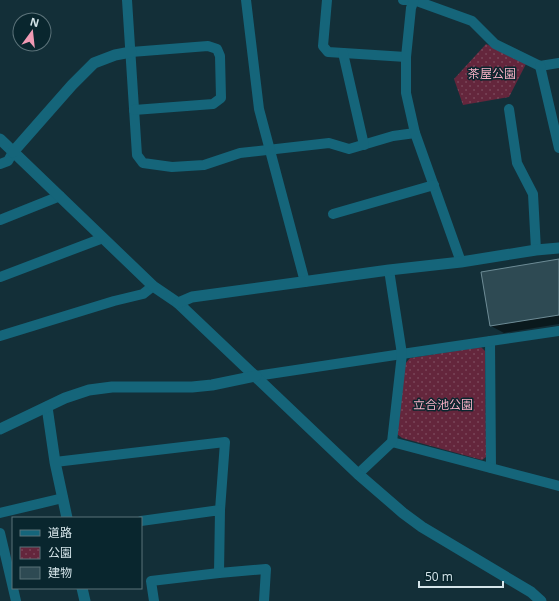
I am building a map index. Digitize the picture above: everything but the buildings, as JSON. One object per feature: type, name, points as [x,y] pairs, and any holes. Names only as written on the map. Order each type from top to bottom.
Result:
[{"type":"street","points":[[127,0],[137,155],[143,163],[172,167],[204,164],[240,153],[329,143],[350,149],[393,136],[416,133]]},
{"type":"street","points":[[246,0],[259,109],[305,282]]},
{"type":"street","points":[[327,0],[323,46],[328,52],[406,57]]},
{"type":"street","points":[[403,0],[414,0],[472,21],[495,44],[540,66],[559,63]]},
{"type":"street","points":[[414,0],[411,8],[406,57],[406,93],[416,133],[461,262]]},
{"type":"street","points":[[0,164],[8,161],[13,152],[72,84],[94,63],[131,52],[208,46],[217,49],[220,56],[221,98],[213,104],[134,110]]},
{"type":"street","points":[[343,53],[364,145]]},
{"type":"street","points":[[540,66],[559,148]]},
{"type":"street","points":[[509,109],[517,163],[533,194],[536,250]]},
{"type":"street","points":[[0,139],[153,286],[178,302],[358,474],[403,513],[422,527],[531,592],[541,601]]},
{"type":"street","points":[[333,214],[434,185]]},
{"type":"street","points":[[0,220],[60,196]]},
{"type":"street","points":[[0,277],[102,238]]},
{"type":"street","points":[[178,302],[192,297],[559,248]]},
{"type":"street","points":[[358,474],[392,442],[402,354],[389,270]]},
{"type":"street","points":[[0,336],[114,300],[143,294],[153,286]]},
{"type":"street","points":[[0,429],[65,398],[89,390],[112,387],[192,387],[212,385],[256,376],[559,331]]},
{"type":"street","points":[[490,341],[491,468]]},
{"type":"street","points":[[47,407],[55,462],[67,517]]},
{"type":"street","points":[[55,462],[225,442],[220,510],[219,573]]},
{"type":"street","points":[[392,442],[559,486]]},
{"type":"street","points":[[0,512],[63,498]]},
{"type":"street","points":[[142,521],[220,510]]},
{"type":"street","points":[[0,533],[12,584]]},
{"type":"street","points":[[154,601],[151,581],[266,569],[264,601]]},
{"type":"street","points":[[13,589],[16,601]]},
{"type":"street","points":[[82,589],[85,601]]},
{"type":"green space","name":"茶屋公園","points":[[486,44],[527,62],[509,97],[463,105],[454,79]]},
{"type":"green space","name":"立合池公園","points":[[481,347],[485,351],[486,457],[482,460],[402,438],[397,434],[405,364],[410,358]]}]
